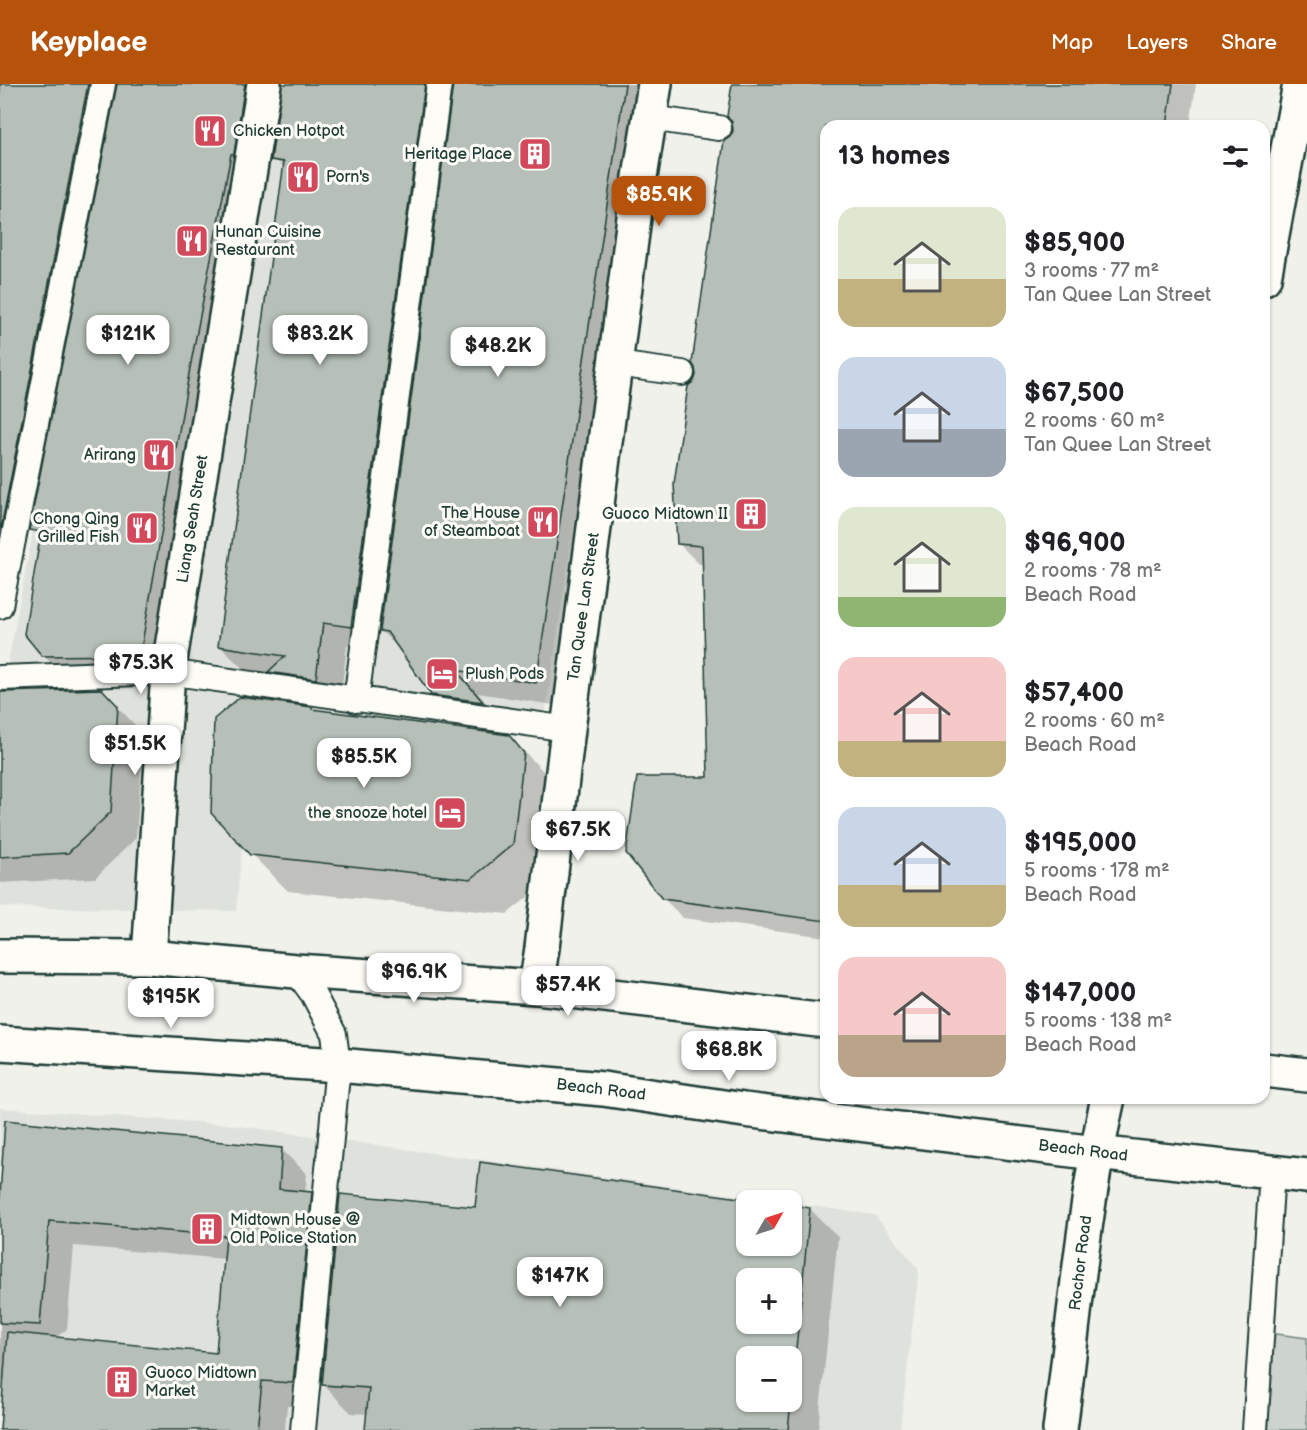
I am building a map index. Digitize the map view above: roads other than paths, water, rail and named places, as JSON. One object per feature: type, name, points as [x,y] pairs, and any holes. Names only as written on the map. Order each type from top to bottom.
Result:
[{"type":"main road","name":"Liang Seah Street","points":[[148,957],[168,672],[264,84]]},
{"type":"main road","name":"Tan Quee Lan Street","points":[[536,987],[636,202],[655,84]]},
{"type":"main road","points":[[1270,246],[1300,84]]},
{"type":"main road","points":[[0,956],[148,957],[296,971],[536,987],[820,1020]]},
{"type":"main road","name":"Beach Road","points":[[0,1042],[338,1065],[603,1089],[744,1110],[1307,1176]]},
{"type":"main road","points":[[1270,1071],[1307,1075]]},
{"type":"main road","name":"Rochor Road","points":[[1060,1430],[1096,1153],[1107,1104]]},
{"type":"lane","points":[[0,606],[102,84]]},
{"type":"lane","points":[[356,700],[439,84]]},
{"type":"lane","points":[[650,118],[719,128]]},
{"type":"lane","points":[[616,364],[682,373]]},
{"type":"lane","points":[[0,678],[168,672],[568,729]]},
{"type":"lane","points":[[296,971],[313,994],[334,1034],[338,1065],[303,1430]]},
{"type":"lane","points":[[1255,1430],[1272,1172]]},
{"type":"place","name":"Chicken Hotpot","points":[[210,131]]},
{"type":"place","name":"Heritage Place","points":[[535,154]]},
{"type":"place","name":"Porn's","points":[[303,177]]},
{"type":"place","name":"Hunan Cuisine Restaurant","points":[[192,241]]},
{"type":"place","name":"Arirang","points":[[159,455]]},
{"type":"place","name":"Guoco Midtown II","points":[[751,514]]},
{"type":"place","name":"The House of Steamboat","points":[[543,522]]},
{"type":"place","name":"Chong Qing Grilled Fish","points":[[142,528]]},
{"type":"place","name":"Plush Pods","points":[[442,674]]},
{"type":"place","name":"the snooze hotel","points":[[450,813]]},
{"type":"place","name":"Midtown House @ Old Police Station","points":[[207,1229]]},
{"type":"place","name":"Guoco Midtown Market","points":[[122,1382]]}]
